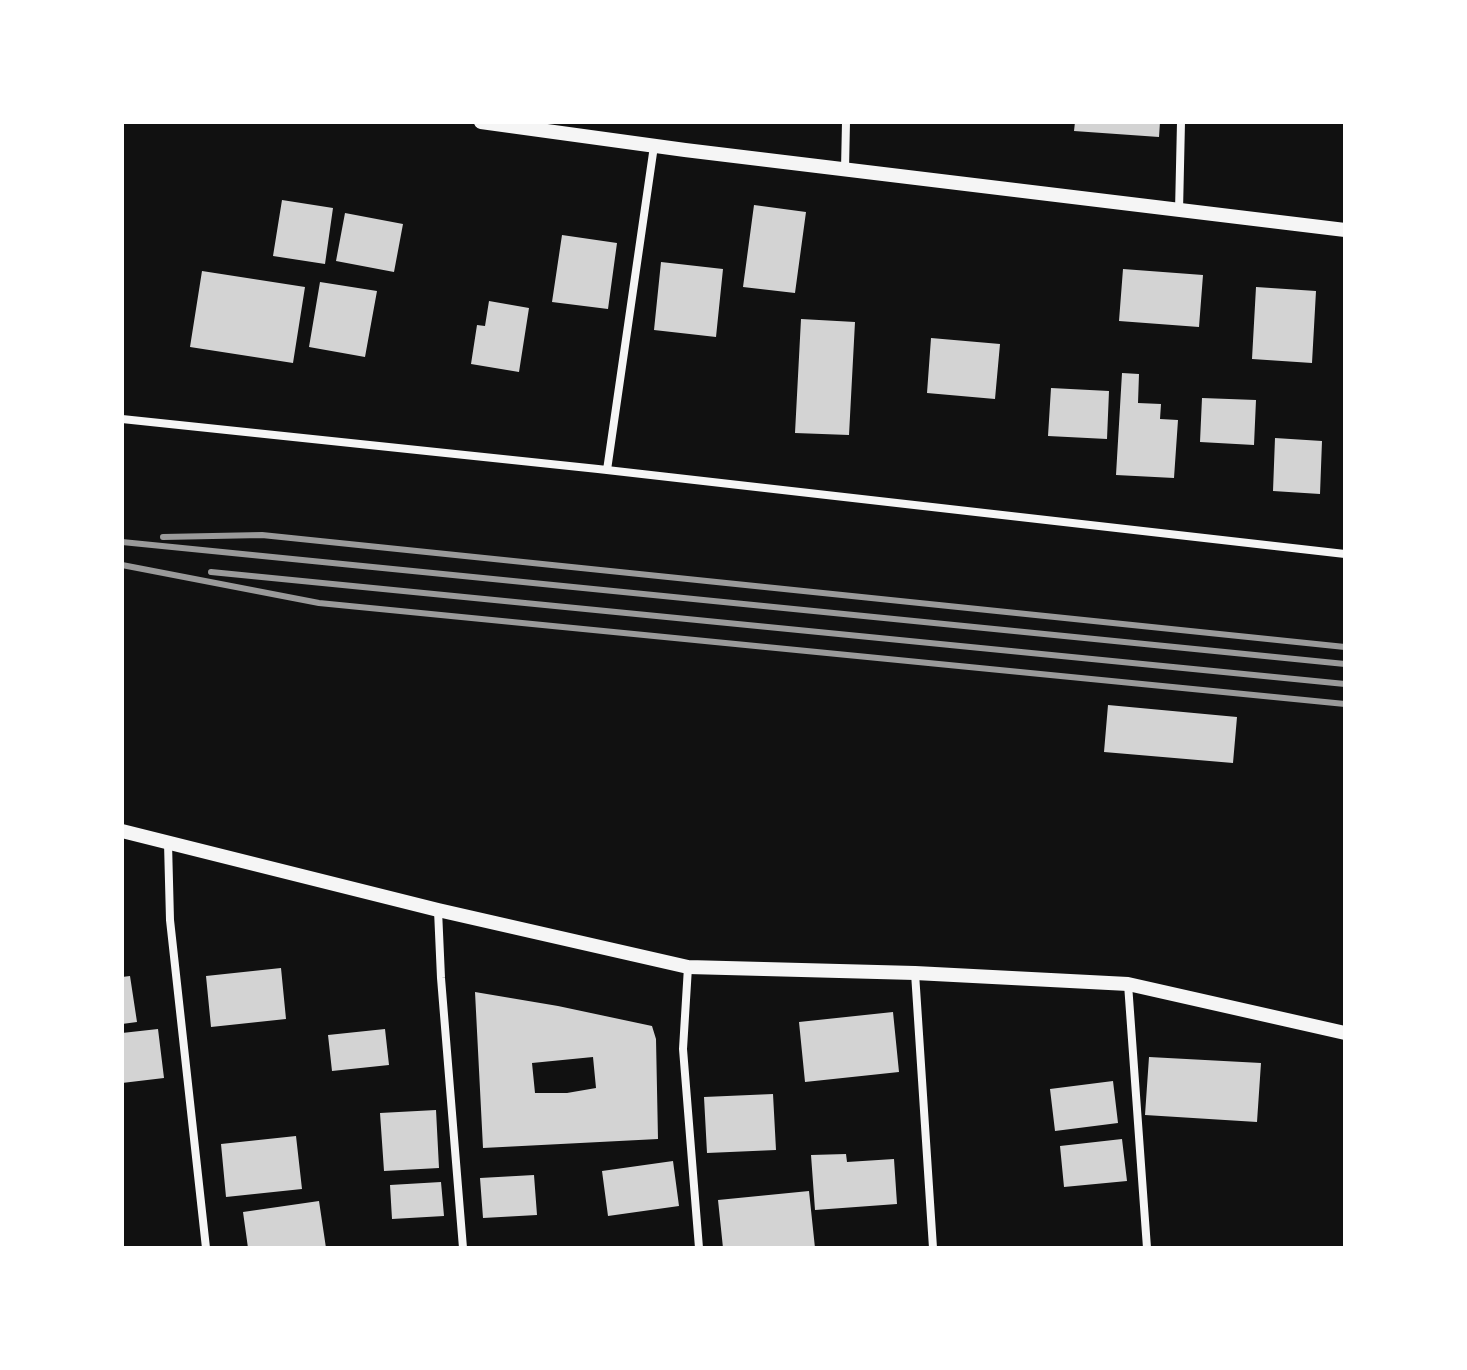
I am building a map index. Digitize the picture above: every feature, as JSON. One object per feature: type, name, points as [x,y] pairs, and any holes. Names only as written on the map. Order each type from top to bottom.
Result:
[{"type":"street","points":[[481,122],[559,127],[654,146],[1345,230]]},
{"type":"street","points":[[845,169],[846,122]]},
{"type":"street","points":[[1179,211],[1181,122]]},
{"type":"street","points":[[607,470],[654,146]]},
{"type":"street","points":[[122,419],[607,470],[1345,554]]},
{"type":"street","points":[[122,831],[438,910],[688,967],[915,973],[1128,984],[1345,1033]]},
{"type":"street","points":[[168,843],[170,920],[206,1248]]},
{"type":"street","points":[[438,910],[463,1248]]},
{"type":"street","points":[[688,967],[683,1049],[699,1248]]},
{"type":"street","points":[[915,973],[933,1248]]},
{"type":"street","points":[[1128,984],[1147,1248]]},
{"type":"building","points":[[1075,122],[1160,122],[1159,137],[1074,131]]},
{"type":"building","points":[[282,200],[333,208],[325,264],[273,256]]},
{"type":"building","points":[[754,205],[806,212],[795,293],[743,287]]},
{"type":"building","points":[[345,213],[403,224],[394,272],[336,261]]},
{"type":"building","points":[[562,235],[617,243],[608,309],[552,302]]},
{"type":"building","points":[[661,262],[723,269],[716,337],[654,330]]},
{"type":"building","points":[[1123,269],[1203,275],[1199,327],[1119,321]]},
{"type":"building","points":[[202,271],[305,287],[293,363],[190,347]]},
{"type":"building","points":[[320,282],[377,291],[365,357],[309,347]]},
{"type":"building","points":[[1256,287],[1316,291],[1312,363],[1252,359]]},
{"type":"building","points":[[489,301],[529,308],[519,372],[471,364],[477,325],[485,326]]},
{"type":"building","points":[[801,319],[855,322],[849,435],[795,433]]},
{"type":"building","points":[[931,338],[1000,344],[995,399],[927,393]]},
{"type":"building","points":[[1122,373],[1139,374],[1138,403],[1161,404],[1160,419],[1178,420],[1174,478],[1116,475]]},
{"type":"building","points":[[1051,388],[1109,391],[1107,439],[1048,436]]},
{"type":"building","points":[[1202,398],[1256,400],[1254,445],[1200,442]]},
{"type":"building","points":[[1275,438],[1322,441],[1320,494],[1273,491]]},
{"type":"building","points":[[1108,705],[1237,717],[1233,763],[1104,752]]},
{"type":"building","points":[[281,968],[286,1019],[211,1027],[206,976]]},
{"type":"building","points":[[130,976],[137,1022],[122,1024],[122,977]]},
{"type":"building","points":[[475,992],[652,1026],[656,1039],[658,1139],[483,1148]],"holes":[[[593,1057],[596,1088],[567,1093],[535,1093],[532,1063]]]},
{"type":"building","points":[[893,1012],[899,1072],[805,1082],[799,1022]]},
{"type":"building","points":[[158,1029],[164,1078],[122,1083],[122,1033]]},
{"type":"building","points":[[385,1029],[389,1065],[332,1071],[328,1035]]},
{"type":"building","points":[[1149,1057],[1261,1063],[1257,1122],[1145,1115]]},
{"type":"building","points":[[1113,1081],[1118,1123],[1055,1131],[1050,1089]]},
{"type":"building","points":[[773,1094],[776,1150],[707,1153],[704,1097]]},
{"type":"building","points":[[436,1110],[439,1168],[384,1171],[380,1113]]},
{"type":"building","points":[[296,1136],[302,1189],[226,1197],[221,1144]]},
{"type":"building","points":[[1122,1139],[1127,1181],[1064,1187],[1060,1146]]},
{"type":"building","points":[[846,1154],[847,1162],[894,1159],[897,1204],[815,1210],[811,1155]]},
{"type":"building","points":[[673,1161],[679,1206],[608,1216],[602,1171]]},
{"type":"building","points":[[534,1175],[537,1215],[483,1218],[480,1178]]},
{"type":"building","points":[[441,1182],[444,1216],[392,1219],[390,1185]]},
{"type":"building","points":[[809,1191],[815,1248],[723,1248],[718,1200]]},
{"type":"building","points":[[319,1201],[326,1248],[248,1248],[243,1212]]},
{"type":"railway","points":[[163,537],[262,535],[1345,647]]},
{"type":"railway","points":[[122,542],[1345,664]]},
{"type":"railway","points":[[122,565],[319,603],[1345,704]]},
{"type":"railway","points":[[211,572],[1345,684]]}]
